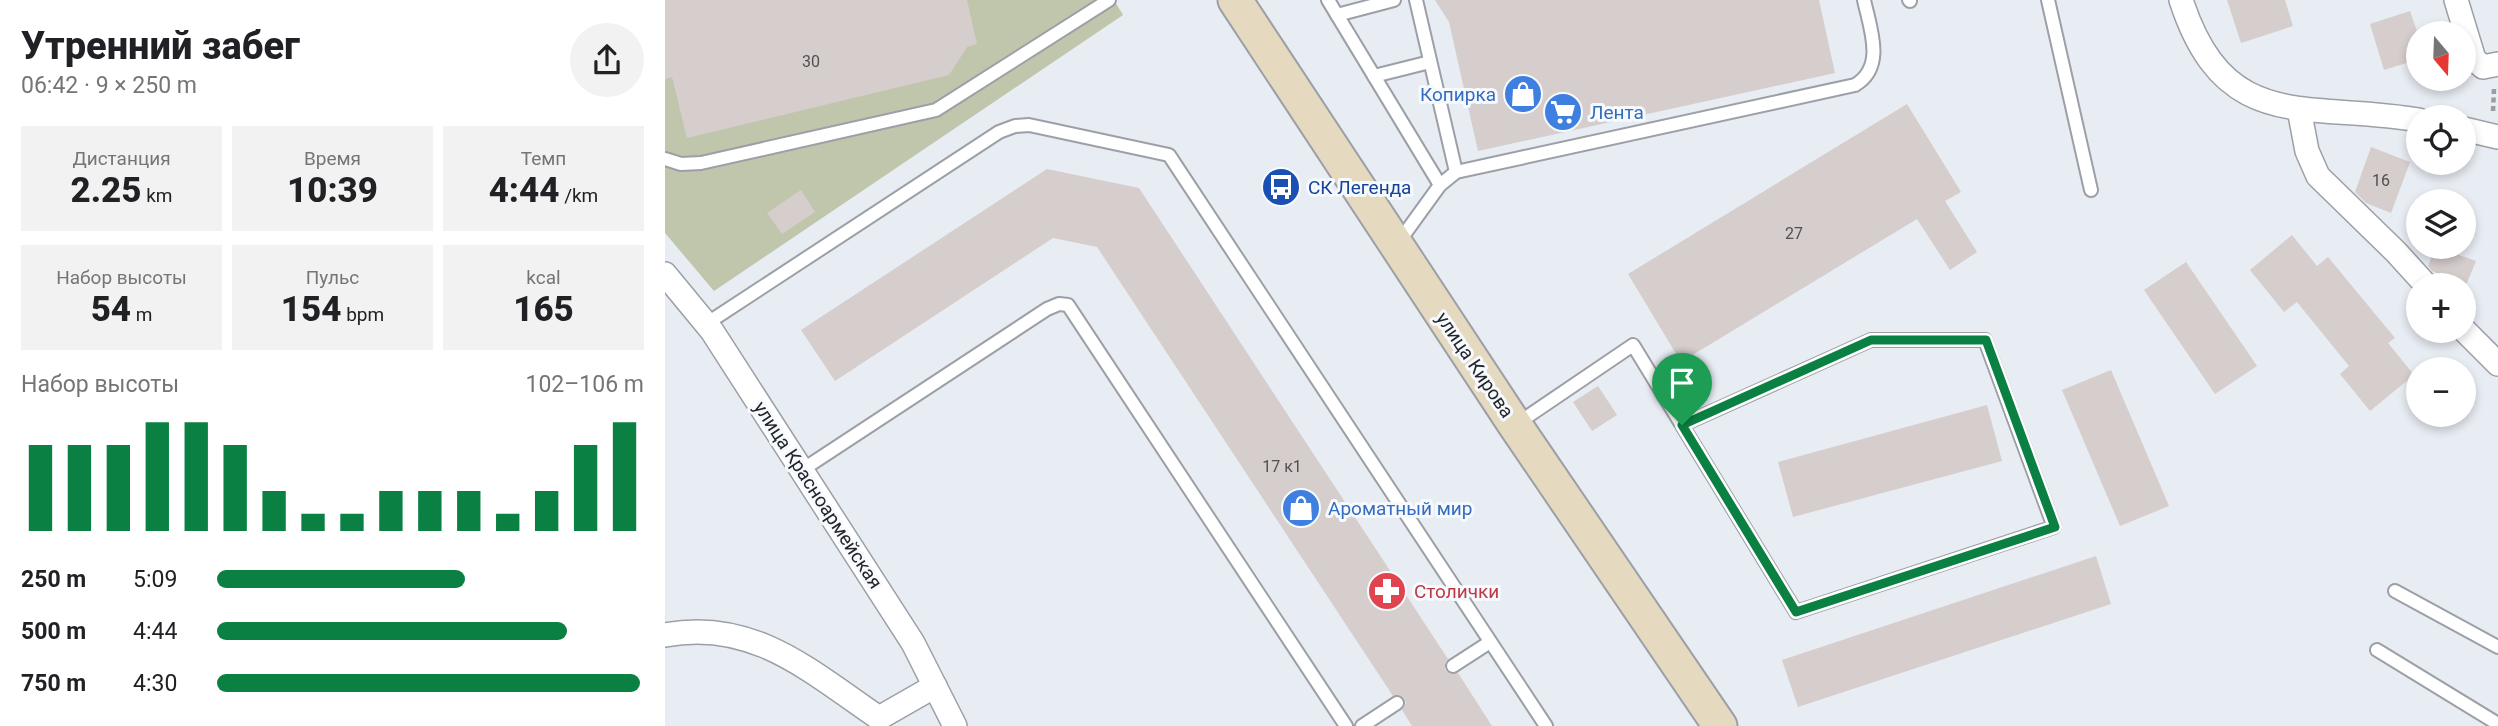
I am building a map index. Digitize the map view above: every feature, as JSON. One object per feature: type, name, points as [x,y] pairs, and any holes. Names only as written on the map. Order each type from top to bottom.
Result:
[{"type":"street","name":"улица Кирова","points":[[1235,0],[1515,425],[1720,726]]},
{"type":"street","points":[[2181,0],[2201,46],[2226,80],[2256,98],[2299,109],[2406,119]]},
{"type":"street","points":[[2456,0],[2474,59],[2483,67],[2496,65]]},
{"type":"street","points":[[2299,109],[2307,151],[2318,176],[2415,273]]},
{"type":"street","points":[[2476,131],[2495,136]]},
{"type":"street","name":"улица Красноармейская","points":[[665,274],[706,324],[913,643],[955,726]]},
{"type":"street","points":[[2476,342],[2498,364]]},
{"type":"street","points":[[665,635],[680,632],[718,633],[760,642],[781,651],[879,718],[935,686]]},
{"type":"lane","points":[[665,159],[681,164],[701,163],[936,110],[1109,0]]},
{"type":"lane","points":[[1328,0],[1440,185]]},
{"type":"lane","points":[[1337,15],[1394,0]]},
{"type":"lane","points":[[1416,0],[1456,172]]},
{"type":"lane","points":[[1396,246],[1440,185],[1456,172],[1855,85],[1864,80],[1874,61],[1864,0]]},
{"type":"lane","points":[[2048,0],[2091,190]]},
{"type":"lane","points":[[1374,76],[1430,62]]},
{"type":"lane","points":[[706,324],[999,132],[1015,126],[1029,125],[1169,155],[1546,726]]},
{"type":"lane","points":[[802,470],[1047,309],[1059,304],[1068,305],[1346,726]]},
{"type":"lane","points":[[1515,425],[1633,345],[1796,612],[2055,527],[1986,340],[1871,340],[1682,425]]},
{"type":"lane","points":[[2395,591],[2498,647]]},
{"type":"lane","points":[[1453,666],[1490,642]]},
{"type":"lane","points":[[2377,650],[2498,724]]},
{"type":"lane","points":[[1362,726],[1397,703]]},
{"type":"path","points":[[2495,136],[2496,65]]},
{"type":"green space","points":[[665,0],[1114,0],[1123,15],[714,291],[665,233]]},
{"type":"building","points":[[665,0],[967,0],[977,44],[967,47],[949,75],[687,138],[672,77],[665,79]]},
{"type":"building","name":"Лента","points":[[1435,0],[1819,0],[1835,73],[1478,151],[1449,22]]},
{"type":"building","points":[[2227,0],[2285,0],[2293,26],[2241,43]]},
{"type":"building","points":[[2410,11],[2413,21],[2406,21],[2406,63],[2384,70],[2370,24]]},
{"type":"building","points":[[1907,104],[1961,192],[1945,201],[1977,252],[1950,270],[1917,219],[1681,362],[1628,274]]},
{"type":"building","points":[[2371,147],[2406,160],[2406,173],[2391,213],[2366,203],[2355,192]]},
{"type":"building","points":[[1047,169],[1139,188],[1448,659],[1445,670],[1450,674],[1458,673],[1492,726],[1412,726],[1402,710],[1406,703],[1404,698],[1393,696],[1097,247],[1053,238],[835,381],[801,330]]},
{"type":"building","points":[[801,190],[815,212],[782,234],[767,213]]},
{"type":"building","points":[[2292,235],[2317,266],[2328,257],[2395,338],[2388,343],[2406,365],[2406,382],[2370,411],[2340,374],[2349,366],[2297,302],[2284,312],[2250,270]]},
{"type":"building","points":[[2431,259],[2476,261],[2471,273],[2437,273],[2428,266]]},
{"type":"building","points":[[2186,262],[2257,366],[2215,394],[2144,290]]},
{"type":"building","points":[[2111,370],[2169,506],[2120,526],[2062,390]]},
{"type":"building","points":[[1598,386],[1617,415],[1592,431],[1573,402]]},
{"type":"building","points":[[1987,405],[2002,461],[1793,517],[1778,462]]},
{"type":"building","points":[[2096,556],[2111,604],[1798,707],[1782,660]]},
{"type":"place","name":"Копирка","points":[[1523,94]]},
{"type":"place","name":"Лента","points":[[1563,112]]},
{"type":"place","name":"СК Легенда","points":[[1281,187]]},
{"type":"place","name":"Ароматный мир","points":[[1301,508]]},
{"type":"place","name":"Столички","points":[[1387,591]]},
{"type":"route","points":[[1871,340],[1986,340],[2055,527],[1796,612],[1682,425],[1871,340]]}]
